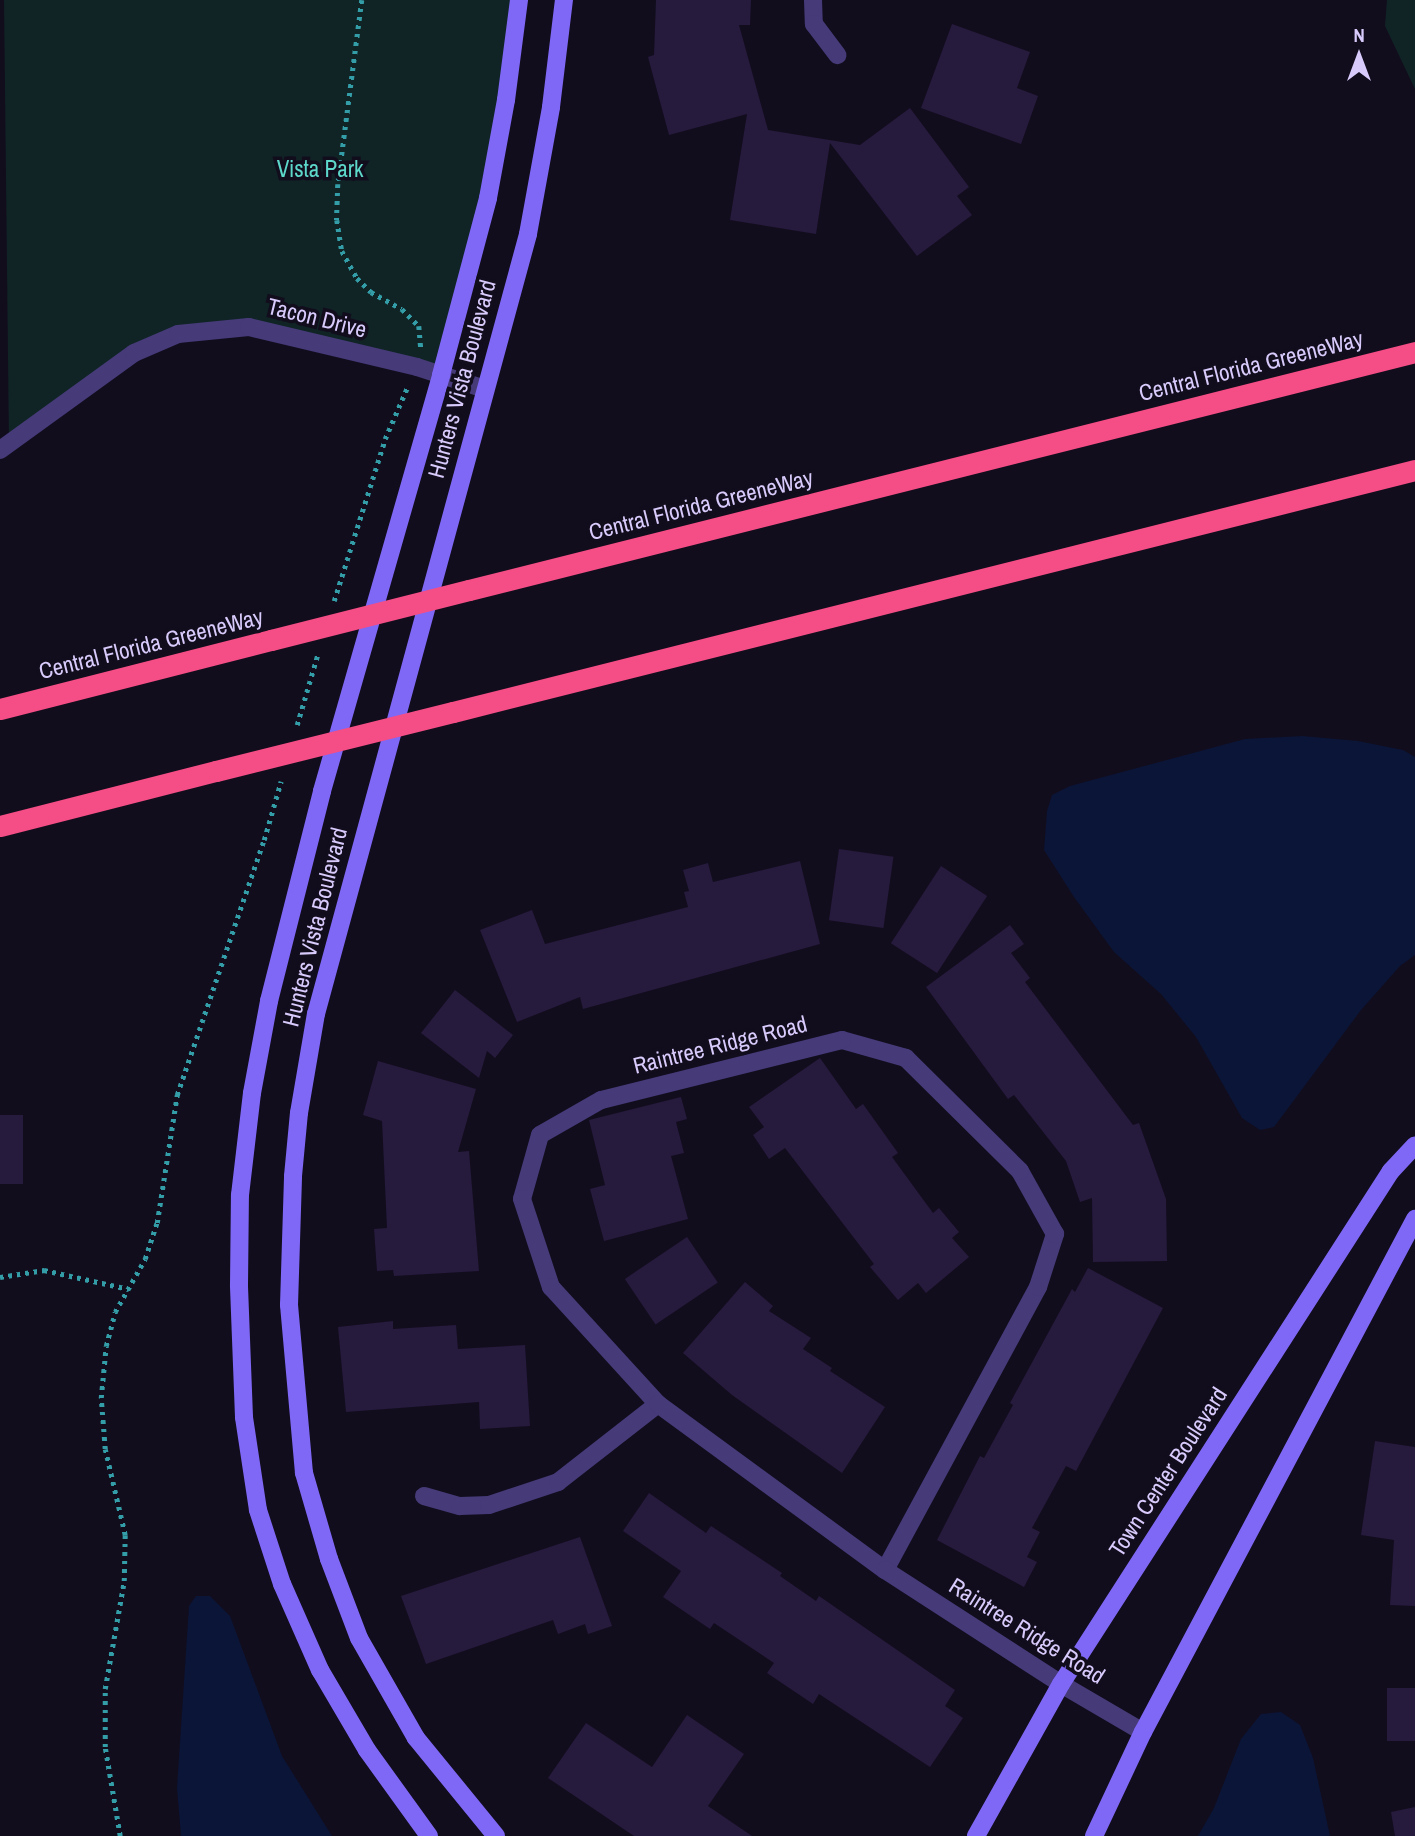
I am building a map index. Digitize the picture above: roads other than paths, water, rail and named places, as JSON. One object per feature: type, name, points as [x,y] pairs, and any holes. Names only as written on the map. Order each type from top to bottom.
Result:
[{"type":"highway","name":"Central Florida GreeneWay","points":[[0,709],[1415,352]]},
{"type":"highway","points":[[0,826],[1415,470]]},
{"type":"street","name":"Hunters Vista Boulevard","points":[[429,1836],[367,1749],[320,1670],[282,1584],[258,1510],[244,1417],[239,1284],[240,1195],[252,1093],[269,1001],[322,792],[441,375],[488,198],[506,100],[519,0]]},
{"type":"street","name":"Hunters Vista Boulevard","points":[[496,1836],[416,1738],[359,1638],[329,1559],[304,1473],[289,1305],[293,1176],[316,1014],[528,234],[551,107],[565,0]]},
{"type":"street","points":[[813,0],[814,24],[837,55]]},
{"type":"street","name":"Tacon Drive","points":[[0,450],[134,353],[178,334],[249,327],[416,367],[485,389]]},
{"type":"street","name":"Raintree Ridge Road","points":[[885,1570],[1038,1287],[1055,1234],[1020,1171],[906,1058],[842,1040],[601,1100],[540,1135],[522,1199],[551,1287],[658,1404],[885,1570],[1061,1684],[1143,1732]]},
{"type":"street","name":"Town Center Boulevard","points":[[976,1836],[1061,1684],[1391,1171],[1415,1145]]},
{"type":"street","points":[[1094,1836],[1143,1732],[1415,1219]]},
{"type":"street","points":[[424,1496],[460,1506],[489,1505],[558,1482],[658,1404]]},
{"type":"water","points":[[1302,736],[1358,741],[1403,750],[1415,757],[1415,955],[1400,966],[1361,1010],[1274,1127],[1260,1130],[1242,1118],[1196,1037],[1161,994],[1114,952],[1074,897],[1044,850],[1047,811],[1052,795],[1070,786],[1245,739]]},
{"type":"water","points":[[196,1596],[210,1596],[230,1616],[282,1756],[332,1836],[181,1836],[177,1788],[189,1606]]},
{"type":"water","points":[[1281,1712],[1300,1725],[1313,1758],[1330,1836],[1198,1836],[1214,1808],[1241,1739],[1261,1714]]},
{"type":"park label","name":"Vista Park","points":[[320,169]]}]
